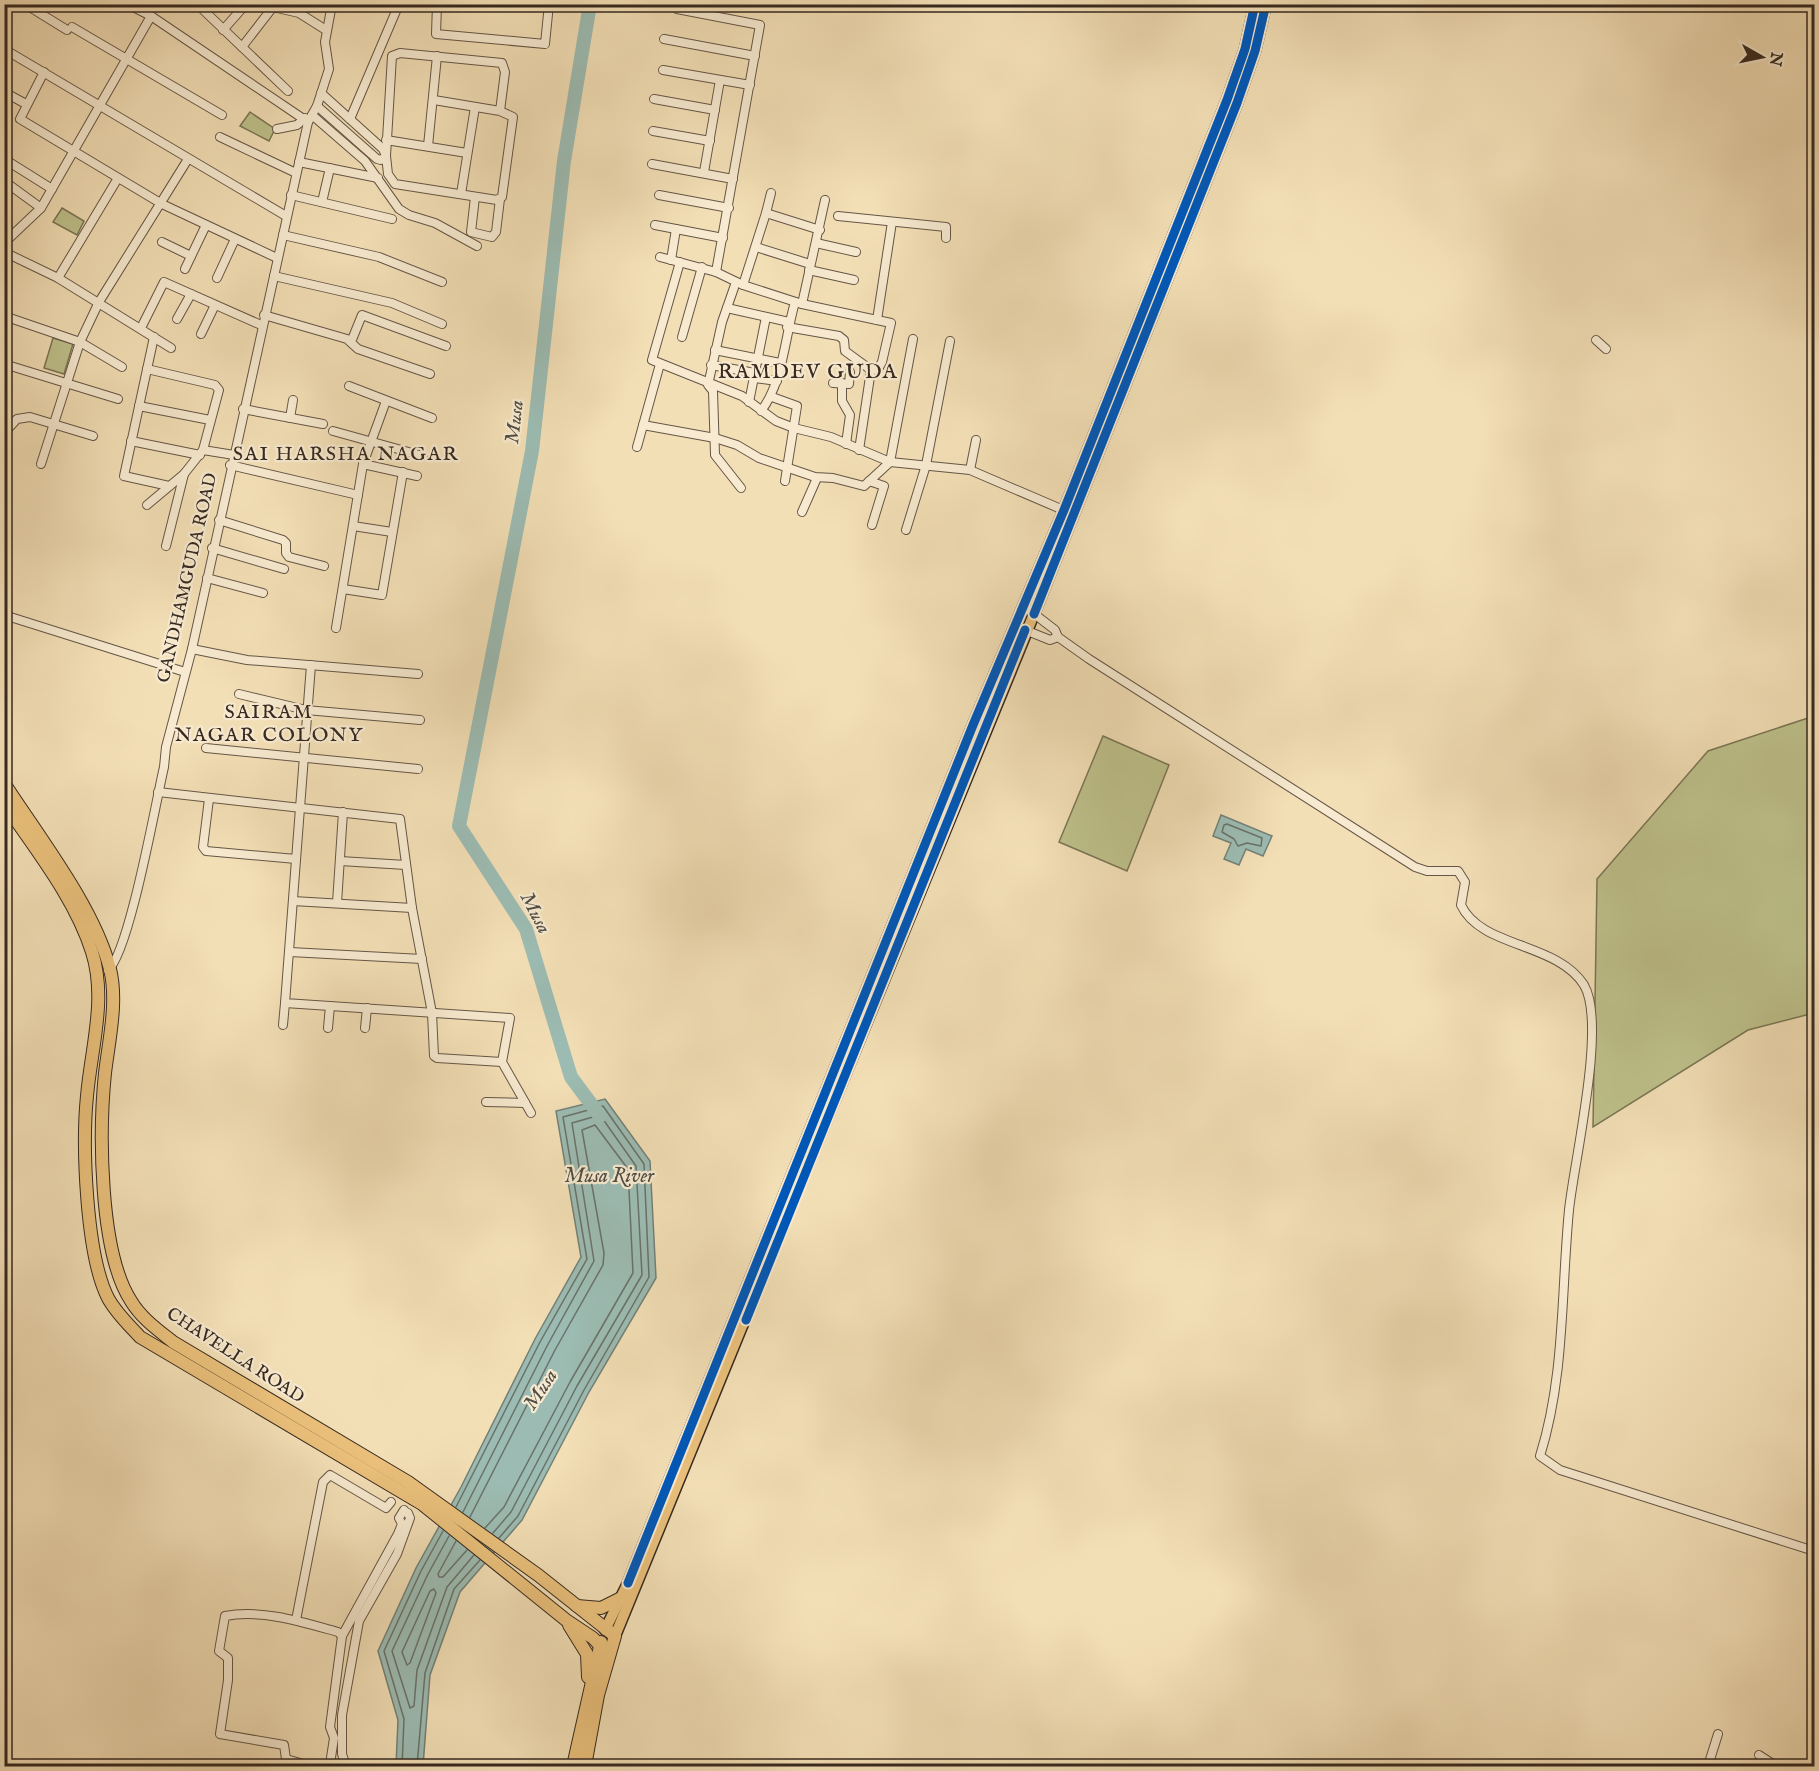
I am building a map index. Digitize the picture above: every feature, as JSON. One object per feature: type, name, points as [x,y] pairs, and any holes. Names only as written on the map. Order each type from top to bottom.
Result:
[{"type":"highway","name":"CHAVELLA ROAD","points":[[4,783],[71,886],[110,969],[112,997],[101,1140],[114,1262],[129,1299],[147,1321],[173,1342],[405,1487],[538,1575],[607,1630]]},
{"type":"highway","name":"CHAVELLA ROAD","points":[[4,803],[76,915],[93,952],[96,975],[97,1031],[87,1096],[85,1145],[98,1269],[108,1297],[116,1311],[140,1337],[405,1487]]},
{"type":"highway","points":[[405,1487],[422,1504],[566,1620],[597,1642],[609,1655]]},
{"type":"highway","points":[[576,1606],[601,1608],[621,1598]]},
{"type":"highway","points":[[566,1620],[587,1654],[588,1661],[587,1692],[581,1729]]},
{"type":"highway","points":[[573,1767],[597,1642],[607,1630]]},
{"type":"highway","points":[[585,1767],[609,1655],[607,1630]]},
{"type":"main road","points":[[607,1630],[1020,628],[1034,614],[1069,512],[1227,100],[1245,48],[1255,4]]},
{"type":"main road","points":[[607,1630],[1020,628],[1024,606],[1069,512],[1237,103],[1255,51],[1266,4]]},
{"type":"street","points":[[25,4],[127,59],[222,115]]},
{"type":"street","points":[[127,4],[143,8],[151,16],[308,118],[365,161],[399,209],[409,215],[435,223],[477,246]]},
{"type":"street","points":[[197,4],[288,91]]},
{"type":"street","points":[[223,30],[246,4]]},
{"type":"street","name":"GANDHAMGUDA ROAD","points":[[110,969],[122,944],[158,792],[166,747],[192,649],[230,465],[308,118],[317,106],[330,62],[325,42],[332,4]]},
{"type":"street","points":[[350,119],[399,4]]},
{"type":"street","points":[[436,4],[436,34],[545,44],[548,5]]},
{"type":"street","points":[[242,47],[273,7],[299,13],[326,30]]},
{"type":"street","points":[[677,9],[760,25],[716,272]]},
{"type":"street","points":[[4,243],[41,208],[151,16]]},
{"type":"street","points":[[664,39],[755,56]]},
{"type":"street","points":[[4,49],[286,216]]},
{"type":"street","points":[[500,111],[505,72],[502,63],[400,53],[392,56],[386,156],[388,174],[395,184],[500,199]]},
{"type":"street","points":[[428,146],[437,56]]},
{"type":"street","points":[[663,70],[750,85]]},
{"type":"street","points":[[44,72],[20,119],[162,204],[278,258]]},
{"type":"street","points":[[704,172],[720,80]]},
{"type":"street","points":[[4,92],[26,104]]},
{"type":"street","points":[[321,93],[383,149],[386,156]]},
{"type":"street","points":[[654,99],[715,110]]},
{"type":"street","points":[[434,100],[500,111],[513,117],[496,232],[492,237],[471,231],[475,196]]},
{"type":"street","points":[[317,106],[377,159],[381,160],[386,156]]},
{"type":"street","points":[[461,194],[475,107]]},
{"type":"street","points":[[277,129],[297,125],[308,118]]},
{"type":"street","points":[[653,131],[710,141]]},
{"type":"street","points":[[220,137],[296,173]]},
{"type":"street","points":[[387,140],[467,153]]},
{"type":"street","points":[[41,464],[80,342],[99,303],[188,159]]},
{"type":"street","points":[[9,162],[52,189]]},
{"type":"street","points":[[299,162],[378,178]]},
{"type":"street","points":[[652,164],[733,179]]},
{"type":"street","points":[[322,202],[330,168]]},
{"type":"street","points":[[58,278],[118,178]]},
{"type":"street","points":[[4,181],[41,208]]},
{"type":"street","points":[[741,488],[715,455],[713,391],[708,384],[727,308],[756,247],[771,192]]},
{"type":"street","points":[[291,195],[392,219]]},
{"type":"street","points":[[659,195],[729,208]]},
{"type":"street","points":[[761,411],[772,397],[777,381],[788,325],[810,267],[825,200]]},
{"type":"street","points":[[766,213],[820,230]]},
{"type":"street","points":[[838,216],[946,227],[946,238]]},
{"type":"street","points":[[877,320],[892,222]]},
{"type":"street","points":[[185,269],[206,225]]},
{"type":"street","points":[[655,225],[723,238]]},
{"type":"street","points":[[671,260],[676,229]]},
{"type":"street","points":[[283,235],[379,257],[442,282]]},
{"type":"street","points":[[217,278],[235,239]]},
{"type":"street","points":[[162,242],[191,256]]},
{"type":"street","points":[[816,243],[856,252]]},
{"type":"street","points":[[756,247],[854,280]]},
{"type":"street","points":[[4,252],[58,278],[171,348]]},
{"type":"street","points":[[660,257],[702,267],[740,284],[798,303],[891,323],[891,327],[882,362],[878,369],[871,370],[844,351],[843,340],[839,336],[727,308]]},
{"type":"street","points":[[680,262],[652,360],[708,384],[734,392],[761,411],[794,428],[831,437],[890,462],[970,470],[1069,512]]},
{"type":"street","points":[[681,337],[702,267]]},
{"type":"street","points":[[274,276],[392,303],[442,324]]},
{"type":"street","points":[[141,328],[164,282],[261,326]]},
{"type":"street","points":[[177,319],[191,294]]},
{"type":"street","points":[[201,334],[215,305]]},
{"type":"street","points":[[264,315],[347,339],[358,349],[430,374]]},
{"type":"street","points":[[351,342],[362,315],[446,346]]},
{"type":"street","points":[[4,316],[80,342],[122,367]]},
{"type":"street","points":[[749,402],[766,317]]},
{"type":"street","points":[[154,337],[124,476],[169,486]]},
{"type":"street","points":[[643,425],[715,438],[737,445],[759,458],[818,478],[864,486],[890,462],[914,339]]},
{"type":"street","points":[[906,530],[926,465],[950,340]]},
{"type":"street","points":[[1596,340],[1606,349]]},
{"type":"street","points":[[715,350],[780,363]]},
{"type":"street","points":[[4,364],[117,399]]},
{"type":"street","points":[[637,447],[660,364]]},
{"type":"street","points":[[711,365],[777,381]]},
{"type":"street","points":[[147,369],[218,386],[218,394],[202,452],[184,474],[147,505]]},
{"type":"street","points":[[859,450],[871,370]]},
{"type":"street","points":[[846,444],[849,409],[842,401],[838,383],[849,384],[850,372]]},
{"type":"street","points":[[349,386],[432,418]]},
{"type":"street","points":[[772,397],[797,406],[785,481]]},
{"type":"street","points":[[290,418],[293,400]]},
{"type":"street","points":[[336,628],[363,464],[370,439],[386,400]]},
{"type":"street","points":[[139,406],[210,420]]},
{"type":"street","points":[[243,409],[323,424]]},
{"type":"street","points":[[4,433],[16,419],[30,417],[93,436]]},
{"type":"street","points":[[849,418],[864,421]]},
{"type":"street","points":[[333,431],[370,439],[423,456]]},
{"type":"street","points":[[970,470],[976,440]]},
{"type":"street","points":[[131,441],[234,455]]},
{"type":"street","points":[[363,464],[417,476]]},
{"type":"street","points":[[230,465],[358,495]]},
{"type":"street","points":[[343,589],[382,595],[403,472]]},
{"type":"street","points":[[166,546],[184,474]]},
{"type":"street","points":[[802,512],[818,478]]},
{"type":"street","points":[[869,481],[884,486],[872,525]]},
{"type":"street","points":[[219,520],[283,540],[286,543],[286,553],[289,557],[324,566]]},
{"type":"street","points":[[353,526],[392,532]]},
{"type":"street","points":[[212,548],[284,569]]},
{"type":"street","points":[[207,578],[263,593]]},
{"type":"street","points":[[1024,606],[1055,630],[1058,638],[1415,867],[1427,871],[1458,871],[1465,882],[1461,907],[1468,915],[1490,931],[1561,963],[1577,976],[1588,995],[1591,1043],[1569,1209],[1555,1404],[1540,1456],[1560,1470],[1815,1551]]},
{"type":"street","points":[[4,615],[185,672]]},
{"type":"street","points":[[1020,628],[1050,640],[1058,638]]},
{"type":"street","points":[[192,649],[247,660],[418,674]]},
{"type":"street","points":[[283,1025],[310,665]]},
{"type":"street","points":[[238,694],[306,710],[420,720]]},
{"type":"street","points":[[206,748],[304,760],[418,769]]},
{"type":"street","points":[[158,792],[400,819],[412,908],[432,1013],[433,1053],[437,1059],[502,1062]]},
{"type":"street","points":[[209,799],[203,847],[207,851],[296,859]]},
{"type":"street","points":[[337,903],[343,812]]},
{"type":"street","points":[[340,861],[405,865]]},
{"type":"street","points":[[293,901],[412,908]]},
{"type":"street","points":[[290,952],[422,959]]},
{"type":"street","points":[[96,975],[110,969]]},
{"type":"street","points":[[285,1003],[510,1018],[502,1062],[531,1113]]},
{"type":"street","points":[[328,1028],[330,1006]]},
{"type":"street","points":[[365,1028],[367,1008]]},
{"type":"street","points":[[486,1102],[525,1103]]},
{"type":"street","points":[[296,1620],[323,1482],[330,1475],[410,1518],[397,1554],[359,1621],[342,1715],[342,1754],[346,1767]]},
{"type":"street","points":[[326,1767],[330,1764],[334,1738],[330,1727],[342,1636],[398,1534],[404,1514]]},
{"type":"street","points":[[311,1767],[286,1759],[284,1745],[220,1734],[228,1680],[228,1658],[219,1651],[225,1616],[240,1614],[296,1620],[338,1632],[342,1636]]},
{"type":"street","points":[[1708,1767],[1718,1734]]},
{"type":"street","points":[[1759,1755],[1776,1767]]},
{"type":"green space","points":[[250,112],[275,129],[269,141],[240,126]]},
{"type":"green space","points":[[62,208],[84,221],[77,235],[53,222]]},
{"type":"green space","points":[[53,338],[73,344],[64,374],[44,368]]},
{"type":"green space","points":[[1814,716],[1814,1013],[1748,1030],[1593,1127],[1597,879],[1708,751]]},
{"type":"green space","points":[[1103,736],[1169,765],[1127,871],[1059,842]]},
{"type":"water","points":[[1221,815],[1272,836],[1263,856],[1246,849],[1239,865],[1224,859],[1231,843],[1213,836]]},
{"type":"water","name":"Musa River","points":[[605,1099],[650,1161],[656,1278],[589,1392],[522,1520],[460,1592],[430,1675],[423,1766],[396,1766],[398,1720],[378,1651],[416,1568],[461,1487],[535,1339],[581,1257],[556,1111]]},
{"type":"waterway","name":"Musa","points":[[590,4],[564,161],[532,451],[459,826],[526,929],[571,1077],[600,1116]]},
{"type":"cycle path","points":[[628,1583],[973,725],[1064,510],[1227,100],[1245,49],[1255,4]]},
{"type":"cycle path","points":[[1034,614],[1237,103],[1255,51],[1266,4]]},
{"type":"cycle path","points":[[746,1320],[1025,630]]},
{"type":"district","name":"RAMDEV GUDA","points":[[808,372]]},
{"type":"district","name":"SAI HARSHA NAGAR","points":[[346,454]]},
{"type":"district","name":"SAIRAM NAGAR COLONY","points":[[269,724]]}]
